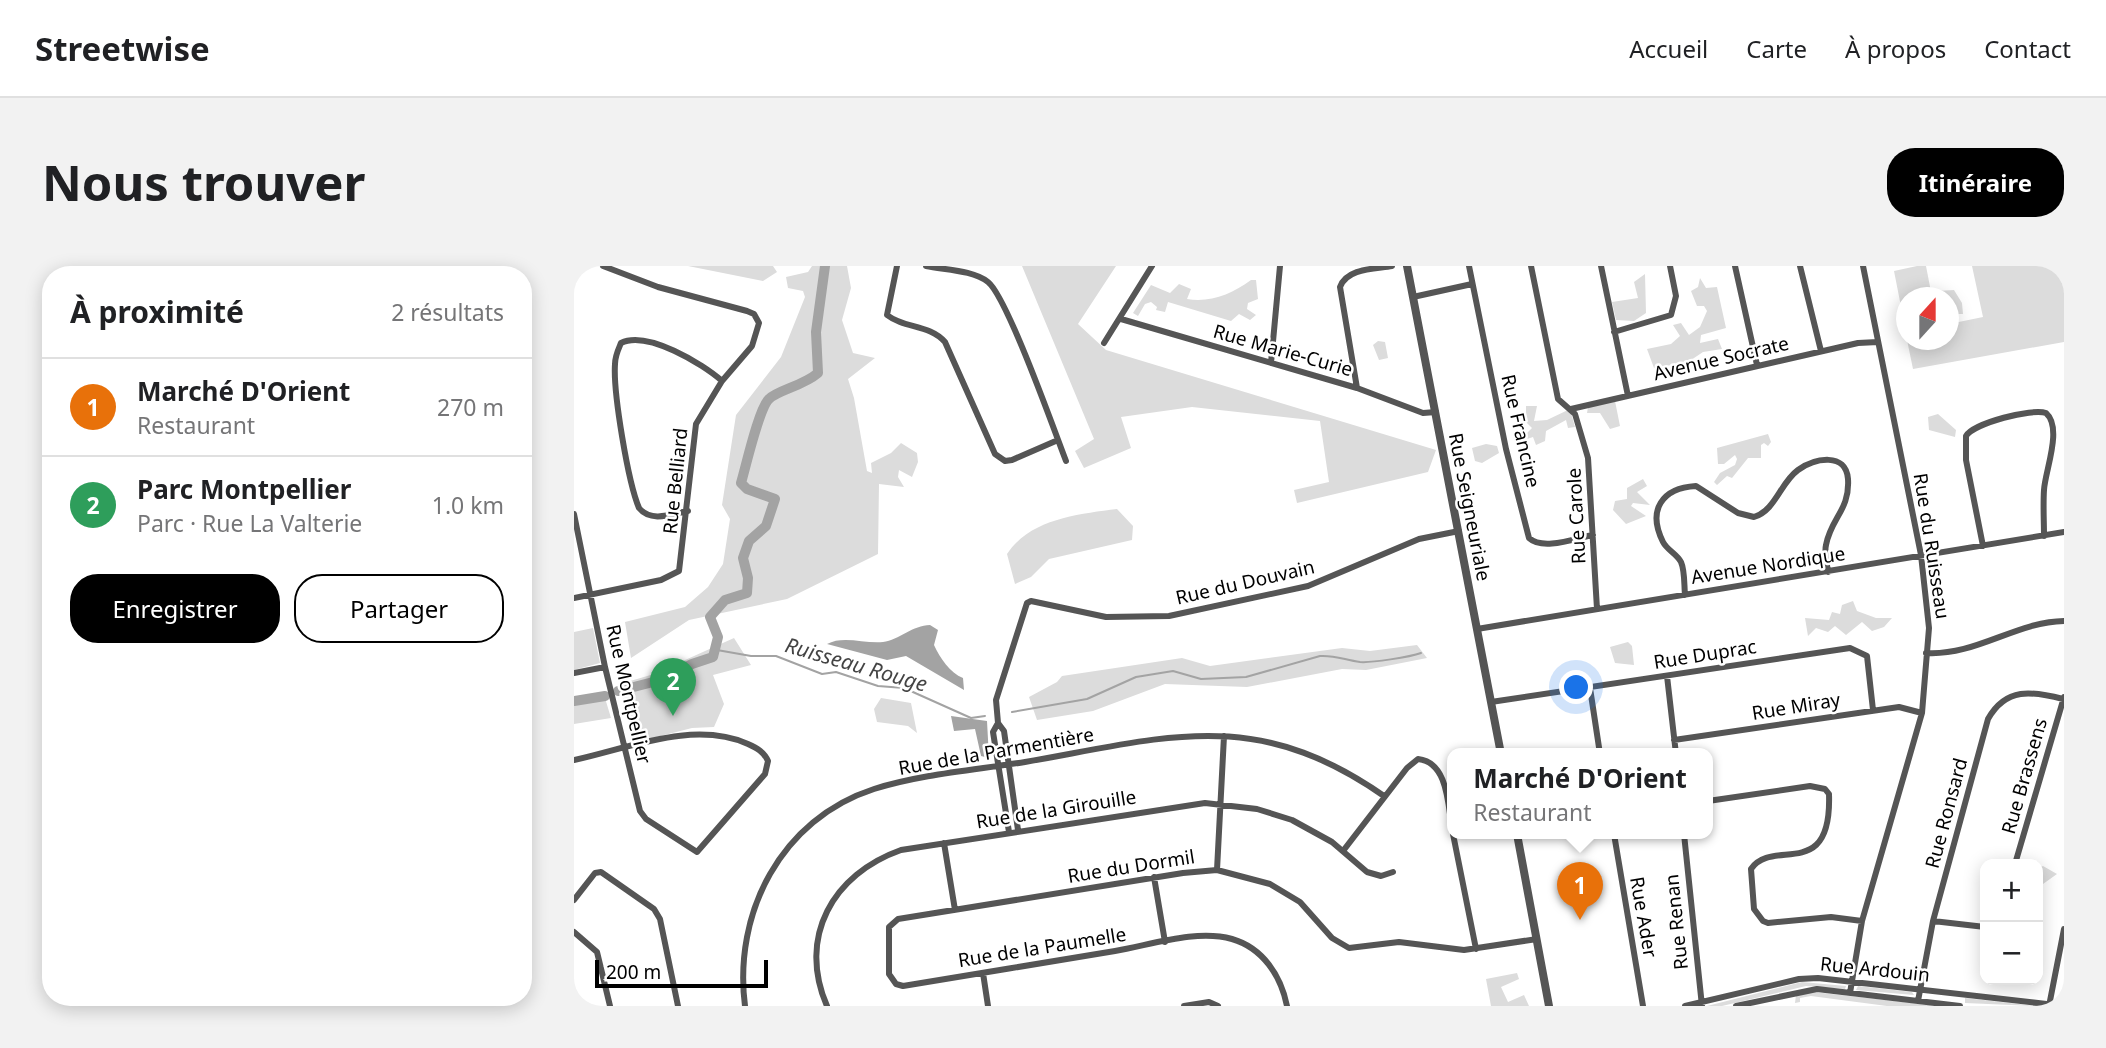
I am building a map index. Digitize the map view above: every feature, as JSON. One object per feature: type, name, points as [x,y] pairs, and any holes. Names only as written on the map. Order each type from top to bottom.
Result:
[{"type":"street","points":[[574,277],[578,266]]},
{"type":"street","name":"Rue Belliard","points":[[591,594],[661,580],[679,571],[696,424],[722,381],[756,338],[759,323],[754,314],[658,287],[603,266]]},
{"type":"street","points":[[897,266],[886,309],[887,315],[897,321],[932,330],[945,342],[995,454],[1005,461],[1012,460],[1058,440]]},
{"type":"street","points":[[926,266],[980,278],[993,288],[1013,328],[1066,461]]},
{"type":"street","points":[[1104,344],[1152,266]]},
{"type":"street","points":[[1271,363],[1280,266]]},
{"type":"street","points":[[1357,388],[1340,287],[1342,280],[1356,272],[1392,266]]},
{"type":"street","name":"Rue Seigneuriale","points":[[1407,266],[1500,748]]},
{"type":"street","name":"Rue Francine","points":[[1469,266],[1506,449],[1530,538],[1534,542],[1546,543],[1593,535]]},
{"type":"street","name":"Rue Carole","points":[[1531,266],[1558,399],[1571,409],[1578,419],[1588,458],[1597,609]]},
{"type":"street","points":[[1601,266],[1628,396]]},
{"type":"street","points":[[1614,332],[1671,315],[1676,296],[1670,266]]},
{"type":"street","points":[[1735,266],[1757,365]]},
{"type":"street","points":[[1800,266],[1821,351]]},
{"type":"street","name":"Rue du Ruisseau","points":[[1850,993],[1863,921],[1922,713],[1929,605],[1863,266]]},
{"type":"street","points":[[1413,297],[1472,284]]},
{"type":"street","name":"Rue Marie-Curie","points":[[1121,319],[1357,388],[1423,413],[1436,412]]},
{"type":"street","points":[[688,511],[656,517],[642,513],[639,509],[628,463],[617,384],[617,351],[621,343],[634,340],[677,351],[690,356],[722,381]]},
{"type":"street","name":"Avenue Socrate","points":[[1571,409],[1821,351],[1858,343],[1878,342]]},
{"type":"street","points":[[1983,546],[1966,460],[1966,436],[1979,425],[2036,411],[2046,413],[2052,421],[2053,444],[2044,488],[2045,536]]},
{"type":"street","points":[[1685,595],[1681,562],[1661,538],[1657,512],[1662,497],[1667,493],[1696,486],[1738,513],[1754,517],[1768,509],[1798,470],[1830,459],[1845,464],[1849,492],[1846,505],[1826,544],[1828,572]]},
{"type":"street","name":"Rue Montpellier","points":[[574,514],[605,667],[640,811],[646,819],[696,852],[765,774],[766,756],[751,746],[716,733],[689,735],[626,748]]},
{"type":"street","name":"Rue du Douvain","points":[[998,723],[996,699],[1027,603],[1031,601],[1105,617],[1169,616],[1308,586],[1419,539],[1459,531]]},
{"type":"street","name":"Avenue Nordique","points":[[1477,629],[2064,532]]},
{"type":"street","points":[[574,598],[591,594]]},
{"type":"street","points":[[1926,653],[1960,652],[2034,624],[2064,621]]},
{"type":"street","name":"Rue Duprac","points":[[1491,702],[1850,648],[1858,649],[1867,656],[1873,710]]},
{"type":"street","points":[[574,673],[605,667]]},
{"type":"street","points":[[1667,676],[1675,748]]},
{"type":"street","points":[[1590,688],[1599,748]]},
{"type":"street","name":"Rue Ronsard","points":[[1918,1001],[1933,921],[1988,719],[1995,707],[2005,698],[2018,693],[2064,698]]},
{"type":"street","name":"Rue Brassens","points":[[2016,859],[2064,698]]},
{"type":"street","name":"Rue Miray","points":[[1674,740],[1899,707],[1922,713]]},
{"type":"street","points":[[1009,832],[993,732],[998,723],[1004,731],[1018,830]]},
{"type":"street","points":[[1217,870],[1224,736]]},
{"type":"street","name":"Rue de la Parmentière","points":[[744,1006],[741,961],[751,913],[769,874],[786,849],[806,828],[836,807],[873,790],[1170,737],[1224,736],[1261,739],[1306,752],[1336,765],[1384,796]]},
{"type":"street","points":[[574,760],[626,748]]},
{"type":"street","points":[[1343,851],[1413,761],[1426,760],[1437,769],[1442,778],[1447,803]]},
{"type":"street","points":[[1713,800],[1810,786],[1825,789],[1829,794],[1829,813],[1818,843],[1802,853],[1764,859],[1751,869],[1754,909],[1758,918],[1768,923],[1831,916],[1863,921]]},
{"type":"street","name":"Rue de la Girouille","points":[[827,1006],[817,976],[816,955],[824,918],[835,897],[854,875],[881,857],[901,850],[1181,805],[1220,804],[1257,809],[1292,820],[1343,851],[1367,872],[1381,876],[1393,872]]},
{"type":"street","points":[[1454,839],[1476,949]]},
{"type":"street","points":[[1518,839],[1549,1006]]},
{"type":"street","name":"Rue Ader","points":[[1615,839],[1643,1006]]},
{"type":"street","name":"Rue Renan","points":[[1684,839],[1701,1004]]},
{"type":"street","points":[[944,843],[955,910]]},
{"type":"street","name":"Rue du Dormil","points":[[955,910],[1154,877],[1217,870],[1255,877],[1285,892],[1318,919],[1332,938],[1349,948],[1399,942],[1476,949],[1537,939]]},
{"type":"street","points":[[574,900],[595,873],[601,872],[654,909],[660,919],[678,1006]]},
{"type":"street","points":[[1154,877],[1165,942]]},
{"type":"street","name":"Rue de la Paumelle","points":[[955,910],[892,922],[887,938],[891,980],[903,986],[1206,936],[1233,940],[1245,945],[1269,963],[1279,977],[1287,1006]]},
{"type":"street","points":[[1933,921],[1980,926]]},
{"type":"street","points":[[2049,1005],[2064,930]]},
{"type":"street","points":[[574,932],[597,952],[610,1006]]},
{"type":"street","points":[[983,973],[988,1006]]},
{"type":"street","name":"Rue Ardouin","points":[[1685,1006],[1799,979],[1851,982],[2064,1006]]},
{"type":"street","name":"Rue Ardouin","points":[[1736,1006],[1807,989],[1957,1006]]},
{"type":"street","points":[[1957,994],[1957,1006]]},
{"type":"street","points":[[1184,1006],[1209,1002],[1218,1006]]},
{"type":"shaded area","points":[[688,266],[773,266],[777,272],[763,281]]},
{"type":"shaded area","points":[[812,266],[847,266],[851,288],[842,320],[853,353],[875,358],[848,379],[867,471],[872,473],[871,463],[891,453],[901,443],[917,453],[918,462],[912,477],[899,470],[898,477],[904,487],[879,484],[878,554],[787,599],[689,620],[631,658],[625,622],[685,607],[708,587],[723,564],[730,519],[722,505],[736,415],[781,357],[805,297],[803,291],[788,288],[786,277],[808,272]]},
{"type":"shaded area","points":[[1022,266],[1116,266],[1078,324],[1106,350],[1436,450],[1428,472],[1297,503],[1294,490],[1329,482],[1320,421],[1192,407],[1121,417],[1131,448],[1084,468],[1075,451],[1094,439]]},
{"type":"shaded area","points":[[1926,266],[1930,287],[1897,287],[1894,271]]},
{"type":"shaded area","points":[[1972,266],[2064,266],[2064,342],[1913,369],[1909,350],[1959,350],[1959,322],[1983,317]]},
{"type":"shaded area","points":[[1645,274],[1646,313],[1634,321],[1616,320],[1612,302],[1638,298],[1634,282]]},
{"type":"shaded area","points":[[1700,278],[1706,288],[1717,287],[1726,328],[1701,335],[1700,343],[1718,339],[1722,349],[1703,352],[1688,362],[1654,368],[1647,349],[1671,344],[1680,336],[1673,325],[1681,323],[1689,335],[1700,327],[1707,311],[1704,306],[1697,306],[1691,291],[1698,287]]},
{"type":"shaded area","points":[[1251,280],[1256,280],[1258,299],[1248,303],[1247,309],[1256,315],[1250,320],[1239,314],[1231,321],[1168,302],[1165,312],[1156,310],[1157,307],[1151,302],[1145,304],[1138,316],[1133,313],[1151,285],[1170,293],[1179,284],[1191,289],[1187,299],[1204,300],[1228,293]]},
{"type":"shaded area","points":[[1959,298],[1962,303],[1963,314],[1959,314]]},
{"type":"shaded area","points":[[1378,341],[1385,342],[1388,358],[1379,360],[1373,345]]},
{"type":"shaded area","points":[[1615,401],[1620,426],[1610,429],[1600,413],[1587,413],[1588,407]]},
{"type":"shaded area","points":[[1526,406],[1537,406],[1534,421],[1547,420],[1570,409],[1575,427],[1568,428],[1566,420],[1546,431],[1545,441],[1536,445],[1533,437],[1527,439],[1527,433],[1532,428],[1526,422]]},
{"type":"shaded area","points":[[1938,414],[1956,430],[1955,437],[1929,430],[1928,417]]},
{"type":"shaded area","points":[[1768,434],[1771,442],[1768,446],[1764,443],[1761,445],[1761,458],[1748,458],[1732,478],[1727,476],[1717,485],[1714,482],[1720,473],[1735,465],[1737,459],[1735,455],[1724,464],[1718,464],[1717,448]]},
{"type":"shaded area","points":[[1486,444],[1497,446],[1499,453],[1482,463],[1475,461],[1472,448]]},
{"type":"shaded area","points":[[1643,479],[1647,486],[1637,492],[1650,505],[1633,503],[1631,506],[1646,516],[1626,524],[1613,510],[1615,501],[1627,499],[1627,488]]},
{"type":"shaded area","points":[[1117,509],[1133,526],[1132,540],[1049,559],[1031,577],[1015,584],[1007,554],[1028,533],[1056,520]]},
{"type":"shaded area","points":[[1853,601],[1857,611],[1876,618],[1892,618],[1884,627],[1872,631],[1862,622],[1846,635],[1835,626],[1828,632],[1816,628],[1808,636],[1805,618],[1829,620],[1832,612],[1840,614],[1842,605]]},
{"type":"shaded area","points":[[930,625],[938,630],[934,645],[936,650],[950,669],[963,678],[964,690],[906,656],[887,660],[827,644],[840,640],[883,642],[918,627]]},
{"type":"shaded area","points":[[593,628],[600,663],[574,670],[574,632]]},
{"type":"shaded area","points":[[734,638],[751,665],[713,675],[724,704],[714,727],[692,728],[637,742],[632,739],[620,684],[654,674]]},
{"type":"shaded area","points":[[1628,642],[1632,646],[1634,665],[1615,663],[1610,647]]},
{"type":"shaded area","points":[[1417,645],[1427,658],[1366,670],[1342,669],[1247,687],[1165,684],[1093,711],[1037,720],[1029,697],[1057,682],[1062,676],[1182,658],[1210,666],[1342,648],[1370,651]]},
{"type":"shaded area","points":[[605,698],[611,718],[574,724],[574,699]]},
{"type":"shaded area","points":[[881,698],[911,703],[917,733],[908,726],[877,722],[874,709]]},
{"type":"shaded area","points":[[951,716],[987,721],[989,758],[981,756],[975,729],[954,731]]},
{"type":"shaded area","points":[[2043,866],[2057,874],[2043,884]]},
{"type":"shaded area","points":[[1517,973],[1519,979],[1501,987],[1508,1002],[1524,995],[1529,1006],[1491,1006],[1486,979]]},
{"type":"shaded area","points":[[1802,982],[1846,986],[1845,989],[1806,986],[1722,1006],[1707,1006]]},
{"type":"shaded area","points":[[1858,986],[1912,992],[1914,995],[1856,990]]},
{"type":"shaded area","points":[[1814,992],[1938,1006],[1887,1006],[1811,996],[1800,998],[1800,1002],[1795,1003],[1796,995]]},
{"type":"shaded area","points":[[1965,998],[2036,1006],[1965,1003]]},
{"type":"waterway","points":[[618,691],[661,680],[713,657],[718,637],[710,617],[725,600],[747,593],[748,578],[743,558],[749,541],[766,526],[775,499],[747,489],[741,483],[765,404],[773,396],[818,373],[816,332],[825,266]]},
{"type":"waterway","name":"Ruisseau Rouge","points":[[717,650],[751,656],[776,656],[822,674],[836,672],[878,686],[904,688],[971,718],[985,716]]},
{"type":"waterway","name":"Ruisseau Rouge","points":[[1012,712],[1087,699],[1136,677],[1173,671],[1201,679],[1246,677],[1320,656],[1365,662],[1421,653]]},
{"type":"waterway","points":[[574,701],[605,696]]},
{"type":"place","name":"Parc Montpellier","points":[[673,716]]},
{"type":"place","name":"Marché D'Orient","points":[[1580,920]]}]
